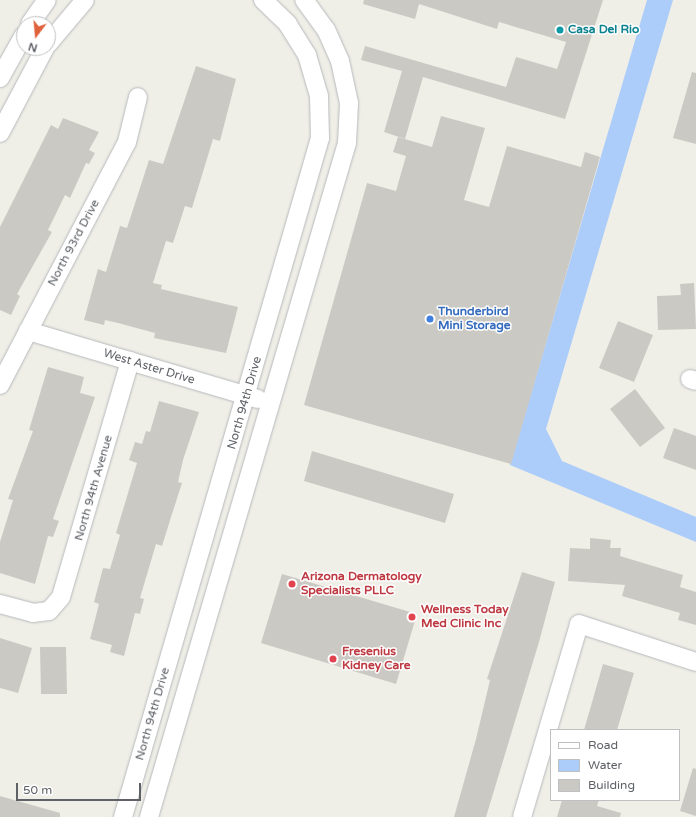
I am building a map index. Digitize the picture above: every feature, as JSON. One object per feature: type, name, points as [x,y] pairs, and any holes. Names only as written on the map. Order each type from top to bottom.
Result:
[{"type":"street","points":[[36,16],[47,0]]},
{"type":"street","points":[[56,34],[85,0]]},
{"type":"street","name":"North 94th Drive","points":[[123,817],[247,396],[320,138],[319,96],[307,55],[288,24],[263,0]]},
{"type":"street","name":"North 94th Drive","points":[[149,817],[270,403],[342,164],[349,124],[349,103],[340,61],[326,30],[304,0]]},
{"type":"street","points":[[0,78],[16,49]]},
{"type":"street","points":[[0,133],[41,56]]},
{"type":"street","name":"North 93rd Drive","points":[[0,385],[127,142],[138,97]]},
{"type":"street","name":"West Aster Drive","points":[[28,331],[270,403]]},
{"type":"street","name":"North 94th Avenue","points":[[0,604],[33,613],[49,611],[61,597],[130,361]]},
{"type":"street","points":[[522,817],[579,624],[696,662]]},
{"type":"street","points":[[138,767],[162,775]]},
{"type":"water","points":[[647,0],[673,0],[546,429],[562,461],[696,517],[696,542],[510,465]]},
{"type":"building","points":[[364,0],[603,0],[565,119],[423,77],[405,139],[384,132],[402,71],[361,60],[365,46],[506,87],[516,57],[557,69],[566,42],[499,22],[497,29],[419,4],[415,19],[363,4]]},
{"type":"building","points":[[196,66],[236,79],[220,141],[213,139],[192,208],[185,206],[173,243],[166,241],[153,283],[162,285],[161,289],[238,307],[226,353],[154,338],[155,333],[118,323],[105,320],[104,325],[84,320],[98,269],[106,272],[120,226],[127,228],[149,160],[163,164]]},
{"type":"building","points":[[692,72],[696,73],[696,144],[673,138]]},
{"type":"building","points":[[441,116],[485,128],[464,200],[489,207],[507,146],[581,167],[585,152],[600,157],[511,464],[304,405],[367,183],[396,191],[406,156],[393,152],[398,137],[432,147]]},
{"type":"building","points":[[63,118],[99,132],[89,150],[95,153],[89,164],[86,163],[70,198],[65,195],[48,230],[52,232],[17,294],[20,296],[11,315],[0,310],[0,227],[51,125],[58,129]]},
{"type":"building","points":[[694,283],[696,329],[658,330],[657,296],[681,295],[680,284]]},
{"type":"building","points":[[618,321],[653,335],[634,382],[599,368]]},
{"type":"building","points":[[48,367],[84,377],[80,393],[95,397],[53,519],[59,521],[53,537],[48,536],[35,584],[0,573],[0,542],[13,500],[8,499],[33,431],[29,430]]},
{"type":"building","points":[[635,389],[665,428],[640,447],[610,409]]},
{"type":"building","points":[[159,401],[199,412],[183,460],[178,482],[182,483],[162,546],[156,544],[140,598],[144,599],[140,614],[135,613],[124,656],[110,652],[112,645],[90,639],[99,604],[94,602],[103,568],[110,569],[120,535],[116,533],[137,463],[129,460],[135,442],[142,444],[146,431],[150,432]]},
{"type":"building","points":[[674,428],[696,436],[696,470],[663,458]]},
{"type":"building","points":[[312,451],[454,494],[445,523],[304,481]]},
{"type":"building","points":[[590,538],[611,540],[610,548],[621,548],[620,556],[683,575],[680,587],[696,592],[696,625],[678,620],[680,613],[622,596],[625,585],[568,581],[570,548],[590,549]]},
{"type":"building","points":[[522,572],[555,582],[539,642],[486,817],[454,817],[476,739],[490,680],[487,679]]},
{"type":"building","points":[[282,574],[417,614],[396,684],[261,643]]},
{"type":"building","points":[[0,638],[32,648],[18,693],[0,688]]},
{"type":"building","points":[[40,647],[66,647],[67,694],[41,694]]},
{"type":"building","points":[[603,664],[634,673],[617,729],[584,729]]},
{"type":"building","points":[[693,768],[696,769],[696,816],[680,811]]},
{"type":"building","points":[[0,796],[60,813],[60,817],[0,817]]},
{"type":"building","points":[[562,801],[599,801],[597,806],[621,813],[620,817],[557,817]]},
{"type":"place","name":"Casa Del Rio","points":[[560,30]]},
{"type":"place","name":"Thunderbird Mini Storage","points":[[430,319]]},
{"type":"place","name":"Arizona Dermatology Specialists PLLC","points":[[292,584]]},
{"type":"place","name":"Wellness Today Med Clinic Inc","points":[[412,617]]},
{"type":"place","name":"Fresenius Kidney Care","points":[[333,659]]}]
